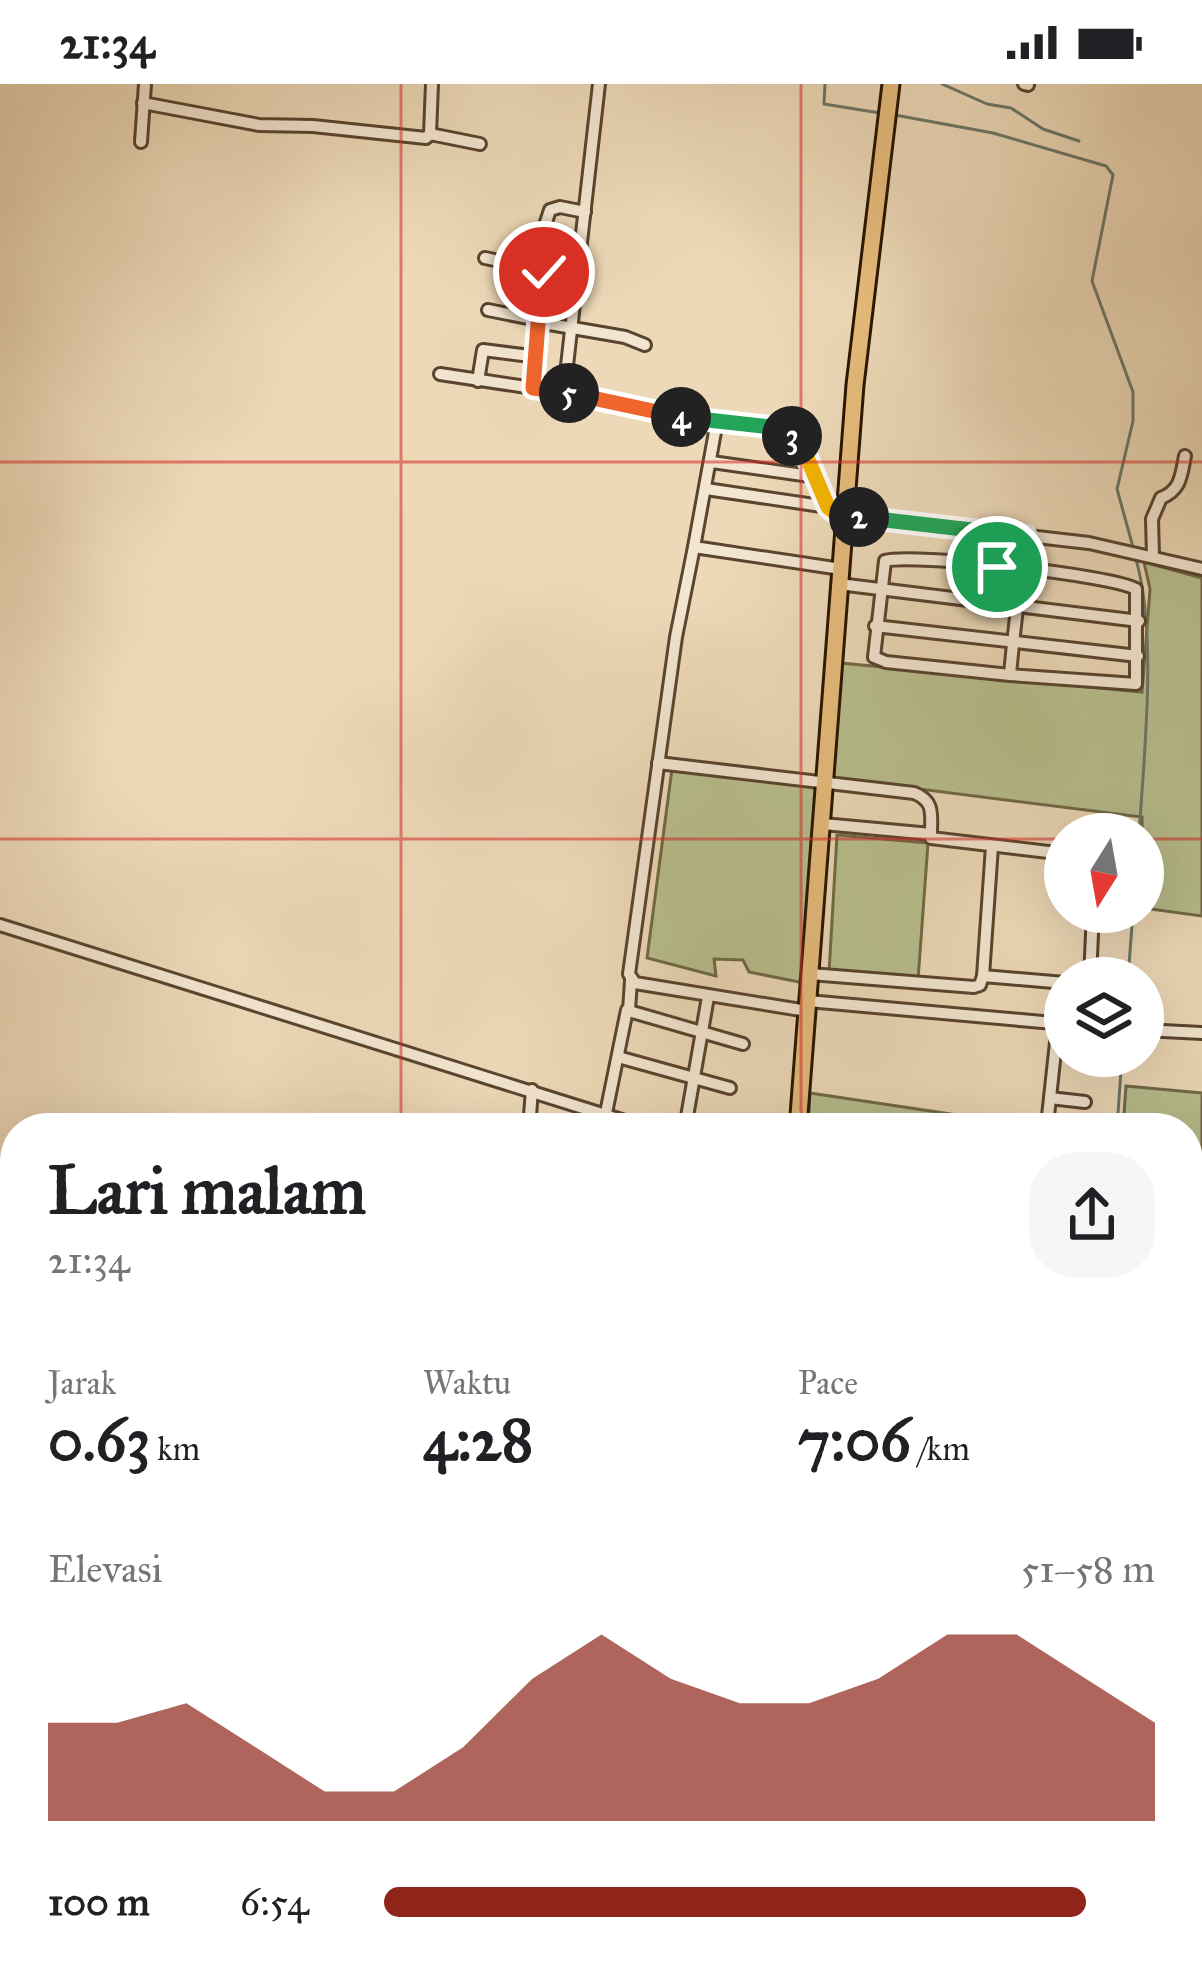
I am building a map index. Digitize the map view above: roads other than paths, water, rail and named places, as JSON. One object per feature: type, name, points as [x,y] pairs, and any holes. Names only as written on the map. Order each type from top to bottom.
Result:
[{"type":"highway","points":[[800,1113],[855,385],[889,100]]},
{"type":"street","points":[[141,142],[145,84]]},
{"type":"street","points":[[142,103],[259,125],[426,138],[432,84]]},
{"type":"street","points":[[564,392],[599,84]]},
{"type":"street","points":[[430,134],[480,144]]},
{"type":"street","points":[[532,266],[550,210],[585,212]]},
{"type":"street","points":[[485,258],[541,267],[544,272],[533,388]]},
{"type":"street","points":[[488,310],[645,345]]},
{"type":"street","points":[[478,381],[483,350],[538,357]]},
{"type":"street","points":[[440,374],[564,392],[661,414],[779,428],[790,434],[818,477],[828,507]]},
{"type":"street","points":[[0,925],[606,1113],[627,1010],[658,763],[717,421]]},
{"type":"street","points":[[1151,555],[1152,519],[1161,498],[1174,493],[1180,484],[1185,456]]},
{"type":"street","points":[[712,462],[818,477]]},
{"type":"street","points":[[706,489],[828,507],[846,515],[1115,548],[1202,569]]},
{"type":"street","points":[[1010,675],[1026,536]]},
{"type":"street","points":[[694,547],[840,576],[878,589],[1138,621]]},
{"type":"street","points":[[891,558],[1022,571],[1127,584],[1138,593],[1138,681],[1133,685],[1010,675],[879,660],[873,654],[878,589],[884,563],[891,558]]},
{"type":"street","points":[[875,626],[1138,656]]},
{"type":"street","points":[[658,763],[924,797],[932,807],[931,838],[1044,852]]},
{"type":"street","points":[[823,824],[931,834]]},
{"type":"street","points":[[810,974],[980,985],[992,846]]},
{"type":"street","points":[[983,976],[1044,981]]},
{"type":"street","points":[[631,980],[708,997],[1044,1023]]},
{"type":"street","points":[[687,1113],[708,997]]},
{"type":"street","points":[[627,1010],[742,1044]]},
{"type":"street","points":[[1164,1031],[1202,1033]]},
{"type":"street","points":[[618,1057],[730,1088]]},
{"type":"street","points":[[1048,1113],[1053,1077]]},
{"type":"street","points":[[530,1113],[532,1090]]},
{"type":"street","points":[[1050,1098],[1085,1102]]},
{"type":"waterway","points":[[825,84],[824,104],[880,113]]},
{"type":"waterway","points":[[942,84],[987,104],[1011,108],[1043,129],[1079,141]]},
{"type":"waterway","points":[[895,115],[993,133],[1106,166],[1113,175],[1092,281],[1133,392],[1133,421],[1117,489],[1133,547]]},
{"type":"waterway","points":[[1135,556],[1148,656],[1140,813]]},
{"type":"waterway","points":[[1130,957],[1131,933]]},
{"type":"waterway","points":[[1118,1113],[1121,1077]]}]
